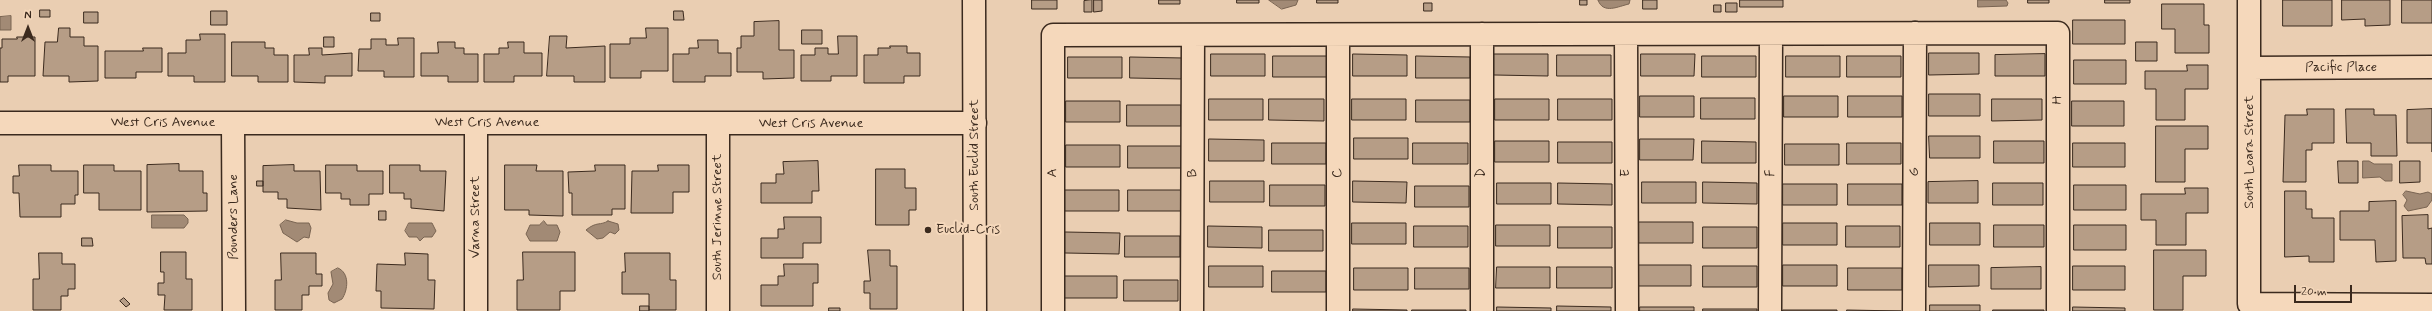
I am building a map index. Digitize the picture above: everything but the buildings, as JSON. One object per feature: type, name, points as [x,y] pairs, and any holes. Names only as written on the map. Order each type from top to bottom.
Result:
[{"type":"street","name":"South Euclid Street","points":[[974,0],[975,311]]},
{"type":"street","name":"South Loara Street","points":[[2249,0],[2249,304],[2432,305]]},
{"type":"street","name":"G","points":[[1914,311],[1915,33]]},
{"type":"street","name":"H","points":[[1053,35],[2058,33],[2058,311]]},
{"type":"street","name":"D","points":[[1482,34],[1482,311]]},
{"type":"street","name":"E","points":[[1626,34],[1627,311]]},
{"type":"street","name":"F","points":[[1770,311],[1771,34]]},
{"type":"street","name":"A","points":[[1053,35],[1053,311]]},
{"type":"street","name":"B","points":[[1192,311],[1193,35]]},
{"type":"street","name":"C","points":[[1338,35],[1338,311]]},
{"type":"street","name":"Pacific Place","points":[[2250,68],[2432,67]]},
{"type":"street","name":"West Cris Avenue","points":[[0,123],[975,124]]},
{"type":"street","name":"Pounders Lane","points":[[233,124],[234,311]]},
{"type":"street","name":"Varna Street","points":[[476,124],[476,311]]},
{"type":"street","name":"South Jerinne Street","points":[[718,124],[718,310]]},
{"type":"shaded area","points":[[1269,0],[1298,0],[1296,5],[1282,9]]},
{"type":"shaded area","points":[[1598,0],[1630,0],[1629,4],[1616,8],[1607,8],[1600,5]]},
{"type":"shaded area","points":[[1978,0],[2006,0],[2008,3],[2007,6],[1978,7]]},
{"type":"shaded area","points":[[11,16],[11,30],[0,30],[0,17]]},
{"type":"shaded area","points":[[2363,161],[2369,161],[2374,164],[2392,164],[2392,181],[2385,181],[2380,177],[2363,178]]},
{"type":"shaded area","points":[[2406,191],[2420,194],[2428,192],[2432,194],[2432,200],[2427,207],[2408,211],[2404,206],[2407,200],[2403,195]]},
{"type":"shaded area","points":[[152,215],[184,215],[188,219],[188,223],[184,228],[152,228]]},
{"type":"shaded area","points":[[286,220],[297,223],[309,223],[311,228],[309,238],[304,237],[297,242],[283,233],[280,225]]},
{"type":"shaded area","points":[[544,221],[547,225],[557,225],[560,232],[557,241],[530,241],[526,234],[530,225],[539,225]]},
{"type":"shaded area","points":[[608,221],[618,224],[619,230],[615,234],[610,232],[603,238],[597,239],[586,230],[593,226]]},
{"type":"shaded area","points":[[409,223],[432,223],[436,231],[432,237],[424,237],[420,241],[417,237],[409,237],[405,231]]},
{"type":"shaded area","points":[[338,268],[345,274],[347,287],[342,299],[334,303],[329,300],[328,293],[333,284],[331,272]]},
{"type":"place","name":"Euclid-Cris","points":[[928,230]]}]
